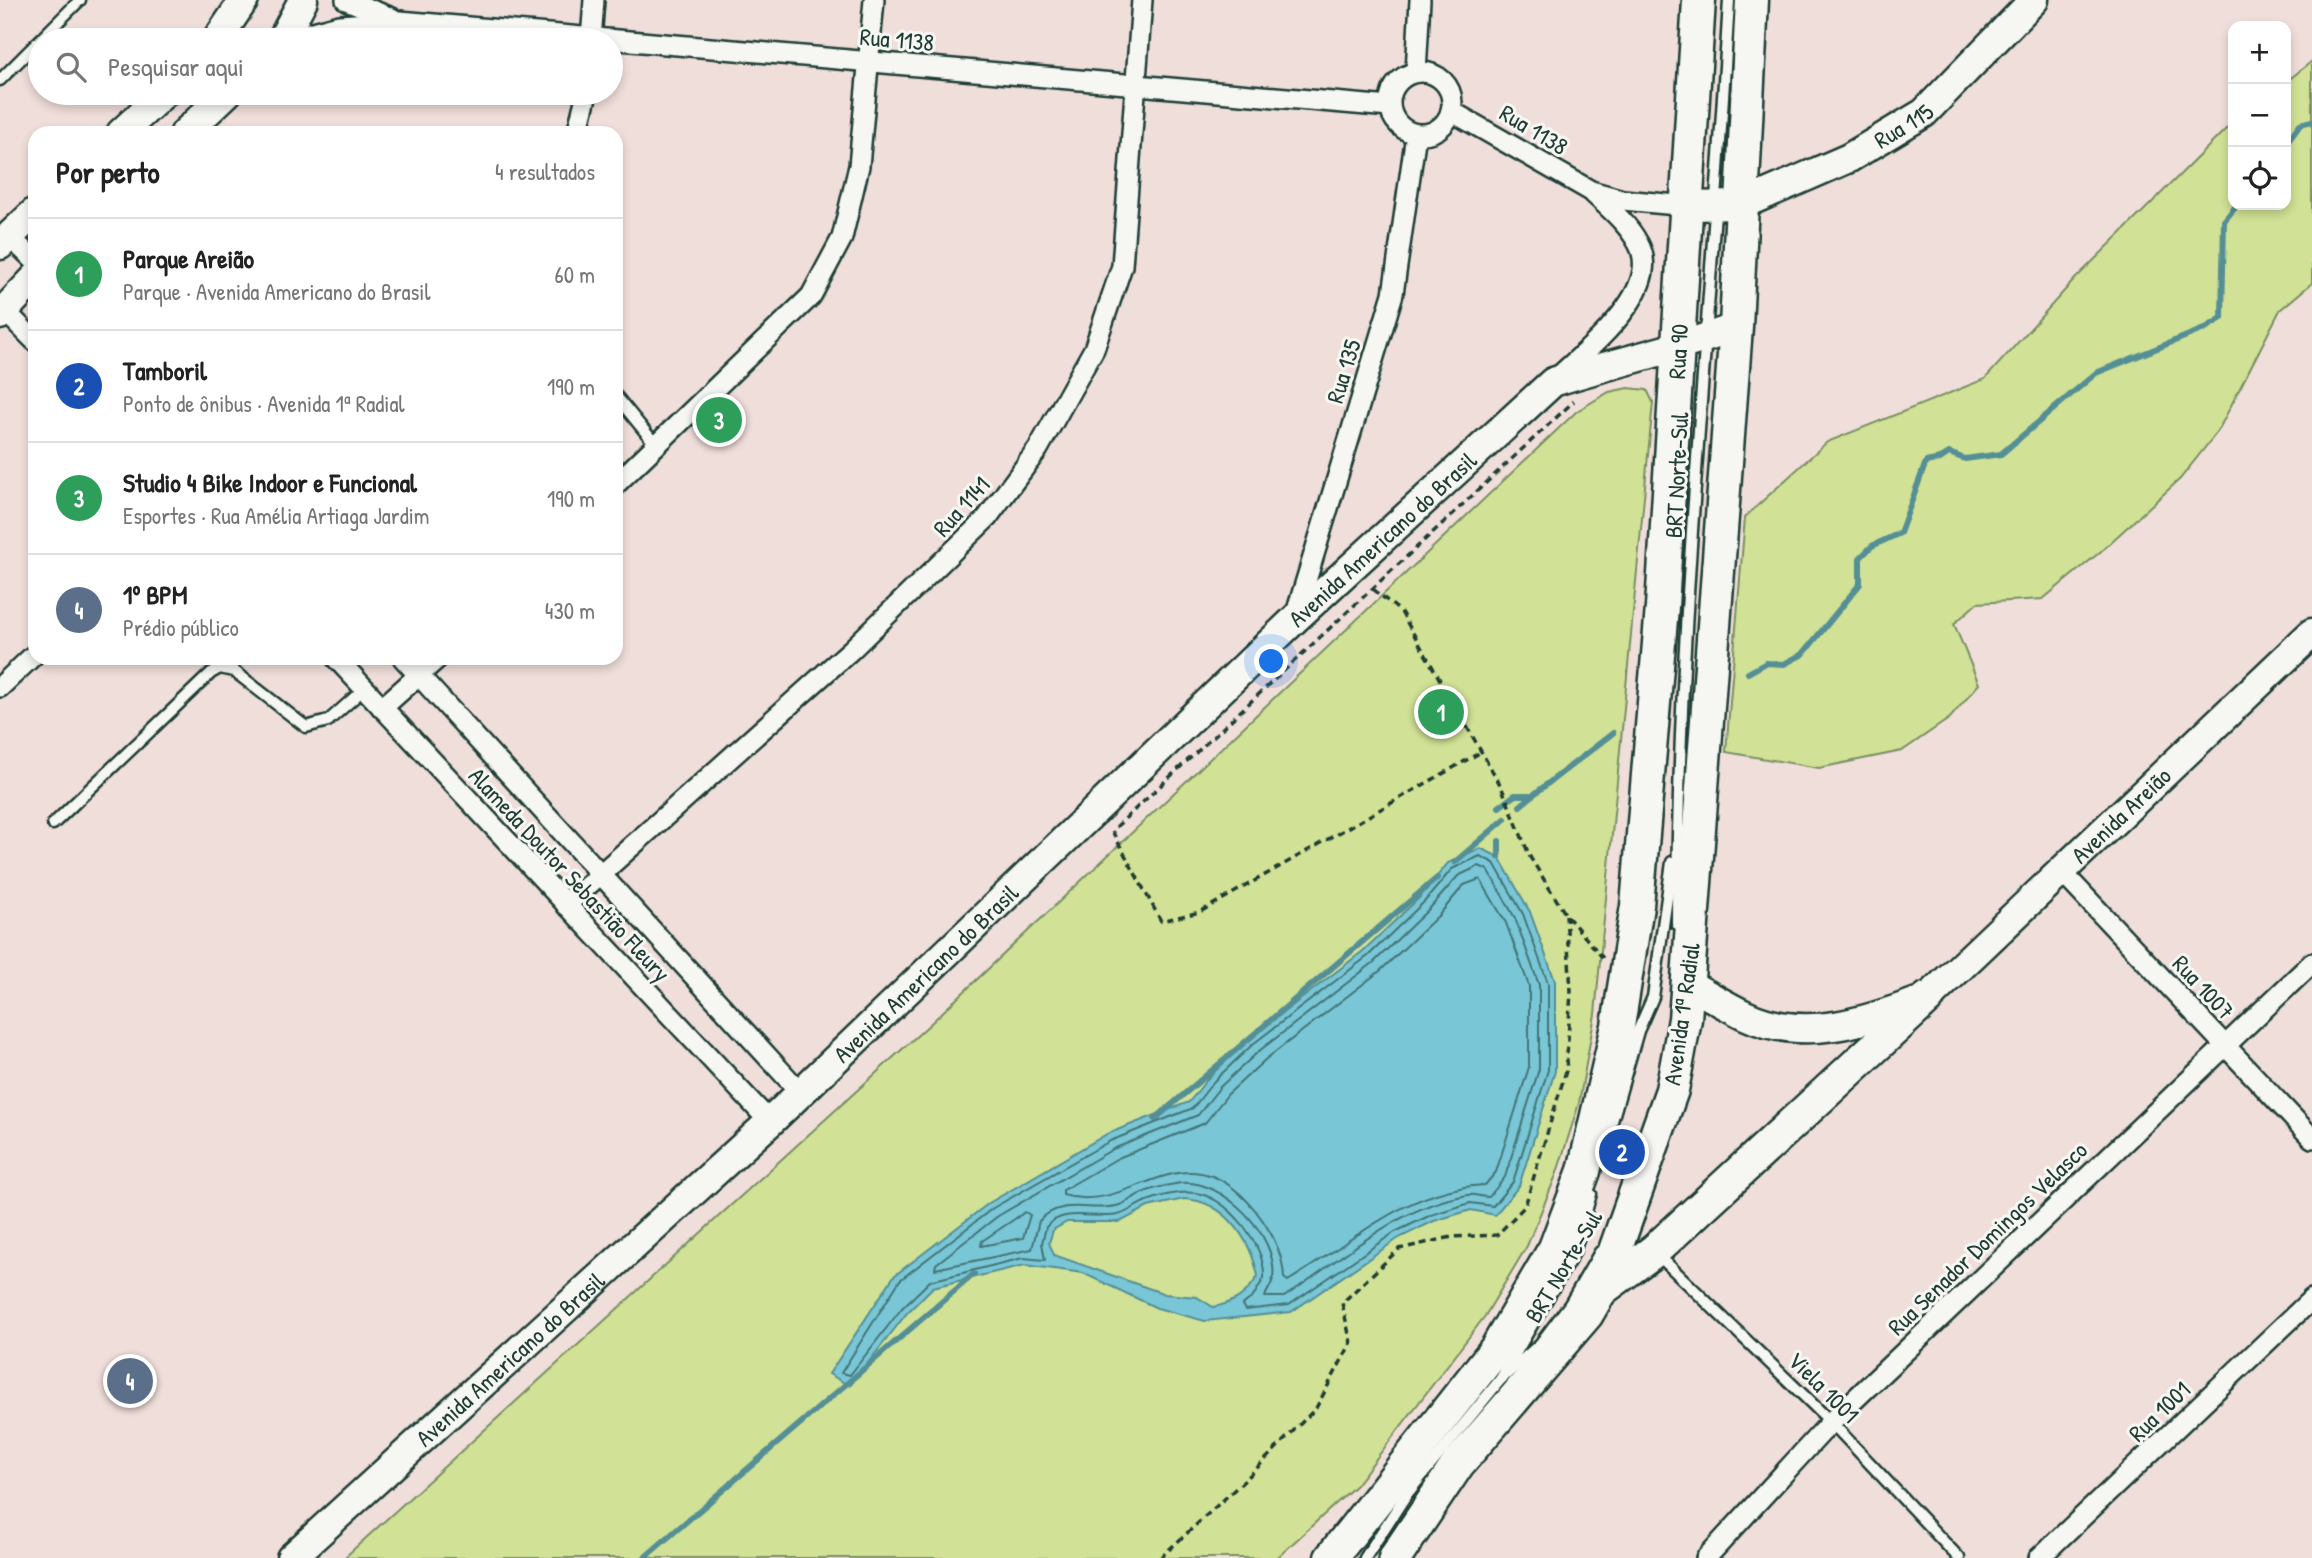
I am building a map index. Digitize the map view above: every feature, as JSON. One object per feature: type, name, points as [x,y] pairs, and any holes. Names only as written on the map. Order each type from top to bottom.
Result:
[{"type":"main road","name":"Rua 90","points":[[1699,0],[1715,205],[1736,327],[1711,682]]},
{"type":"main road","name":"Rua 90","points":[[1340,1555],[1496,1349],[1555,1248],[1584,1171],[1618,1026],[1637,906],[1654,703],[1692,343],[1752,0]]},
{"type":"main road","name":"Avenida 1ª Radial","points":[[1395,1558],[1458,1464],[1587,1314],[1601,1290],[1672,1090],[1682,1042],[1683,972],[1711,682]]},
{"type":"main road","points":[[1601,1290],[1654,1251],[1928,998]]},
{"type":"street","points":[[225,28],[244,0]]},
{"type":"street","points":[[288,28],[303,0]]},
{"type":"street","name":"Rua 1138","points":[[346,0],[400,21]]},
{"type":"street","points":[[592,28],[594,0]]},
{"type":"street","points":[[623,477],[811,296],[842,238],[859,166],[874,0]]},
{"type":"street","name":"Rua 1141","points":[[566,905],[851,649],[978,527],[1038,449],[1094,349],[1122,266],[1142,0]]},
{"type":"street","points":[[1416,72],[1420,0]]},
{"type":"street","name":"Rua 115","points":[[1715,205],[1849,158],[1923,113],[2034,0]]},
{"type":"street","name":"Rua 1138","points":[[325,28],[339,24],[400,21],[479,28]]},
{"type":"street","name":"Rua 1138","points":[[623,41],[1390,107]]},
{"type":"street","points":[[1416,72],[1430,73],[1442,80],[1452,100],[1446,122],[1437,130],[1416,134],[1407,131],[1394,117],[1390,107],[1395,86],[1416,72]]},
{"type":"street","points":[[129,126],[151,105]]},
{"type":"street","points":[[192,126],[214,105]]},
{"type":"street","points":[[579,126],[584,105]]},
{"type":"street","name":"Rua 1138","points":[[1451,111],[1591,191],[1622,200],[1715,205]]},
{"type":"street","name":"Rua 135","points":[[1295,619],[1393,294],[1416,134]]},
{"type":"street","name":"Rua 1138","points":[[1591,191],[1639,243]]},
{"type":"street","points":[[28,219],[4,241],[28,256]]},
{"type":"street","name":"Avenida Americano do Brasil","points":[[291,1558],[770,1122],[1295,619],[1553,382],[1631,302],[1641,284],[1644,264],[1639,243]]},
{"type":"street","points":[[28,285],[2,311],[28,335]]},
{"type":"street","name":"Avenida Americano do Brasil","points":[[1553,382],[1606,364],[1692,343],[1736,327]]},
{"type":"street","name":"Avenida Areião","points":[[1928,998],[2312,633]]},
{"type":"street","points":[[0,687],[28,661]]},
{"type":"street","name":"Alameda Doutor Sebastião Fleury","points":[[342,665],[770,1122]]},
{"type":"street","name":"Alameda Doutor Sebastião Fleury","points":[[410,665],[800,1092]]},
{"type":"street","points":[[382,708],[431,665]]},
{"type":"street","name":"Rua 1007","points":[[2060,870],[2312,1138]]},
{"type":"street","name":"Rua Senador Domingos Velasco","points":[[1706,1558],[1831,1422],[2312,963]]},
{"type":"street","points":[[1683,972],[1748,1016],[1793,1029],[1833,1027],[1877,1017],[1928,998]]},
{"type":"street","name":"Rua 1001","points":[[2039,1558],[2312,1299]]},
{"type":"lane","points":[[52,28],[80,0]]},
{"type":"lane","points":[[1715,205],[1729,0]]},
{"type":"lane","points":[[0,80],[28,52]]},
{"type":"lane","name":"BRT Norte-Sul","points":[[1677,933],[1677,826],[1692,343]]},
{"type":"lane","points":[[623,405],[656,445]]},
{"type":"lane","points":[[53,824],[211,673],[220,668],[234,671],[306,727],[328,721],[364,689]]},
{"type":"lane","name":"BRT Norte-Sul","points":[[1605,1147],[1638,1031],[1653,997],[1677,826]]},
{"type":"lane","name":"BRT Norte-Sul","points":[[1340,1555],[1406,1495],[1500,1380],[1540,1344],[1570,1304],[1615,1224],[1668,1063],[1683,972]]},
{"type":"lane","name":"BRT Norte-Sul","points":[[1500,1380],[1574,1254],[1593,1187]]},
{"type":"lane","name":"Viela 1001","points":[[1654,1251],[1831,1422],[1959,1558]]},
{"type":"path","points":[[1373,589],[1401,612],[1501,786],[1530,857],[1566,915],[1608,964],[1610,950]]},
{"type":"path","points":[[1112,831],[1161,921],[1200,912],[1481,752]]},
{"type":"path","points":[[1160,1558],[1246,1479],[1317,1408],[1351,1343],[1342,1303],[1399,1249],[1452,1237],[1497,1235],[1525,1206],[1566,1071],[1572,991],[1566,915]]},
{"type":"green space","points":[[2312,61],[2312,283],[2280,310],[2218,431],[2180,479],[2099,553],[2043,599],[1977,603],[1954,624],[1979,684],[1950,718],[1902,751],[1819,768],[1726,752],[1745,517],[1827,442],[1985,379],[2075,279],[2228,127],[2228,210],[2291,210],[2291,78]]},
{"type":"green space","points":[[1628,388],[1647,390],[1653,402],[1595,1014],[1579,1103],[1557,1173],[1527,1246],[1485,1316],[1356,1485],[1277,1558],[344,1558],[931,1023],[1577,411],[1609,392]]},
{"type":"water","points":[[1480,848],[1499,857],[1530,912],[1555,981],[1555,1071],[1519,1186],[1495,1215],[1471,1210],[1434,1221],[1399,1238],[1291,1312],[1205,1321],[1157,1308],[1083,1273],[1025,1265],[933,1287],[907,1313],[850,1386],[829,1374],[894,1276],[989,1203],[1107,1134],[1189,1102],[1209,1077],[1249,1039],[1363,951],[1420,897],[1448,863]],"holes":[[[1184,1199],[1199,1201],[1223,1214],[1242,1235],[1258,1276],[1239,1297],[1221,1305],[1213,1307],[1197,1297],[1165,1294],[1054,1255],[1049,1243],[1053,1230],[1067,1222],[1120,1222],[1148,1207]]]},
{"type":"waterway","points":[[2291,136],[2300,124],[2312,121]]},
{"type":"waterway","points":[[1748,673],[1766,663],[1784,664],[1803,654],[1860,584],[1860,558],[1872,546],[1900,533],[1926,462],[1940,459],[1949,453],[1965,459],[2001,454],[2096,373],[2204,329],[2222,318],[2224,221],[2233,210]]},
{"type":"waterway","points":[[1499,807],[1515,795],[1533,795],[1613,733]]},
{"type":"waterway","points":[[1520,806],[1532,796]]},
{"type":"waterway","points":[[1455,862],[1505,819]]},
{"type":"waterway","points":[[1499,841],[1499,857]]},
{"type":"waterway","points":[[1155,1119],[1437,878]]},
{"type":"waterway","points":[[644,1558],[974,1274]]},
{"type":"place","name":"Studio 4 Bike Indoor e Funcional","points":[[719,420]]},
{"type":"place","name":"Parque Areião","points":[[1441,712]]},
{"type":"place","name":"Tamboril","points":[[1622,1152]]},
{"type":"place","name":"1º BPM","points":[[130,1381]]}]
